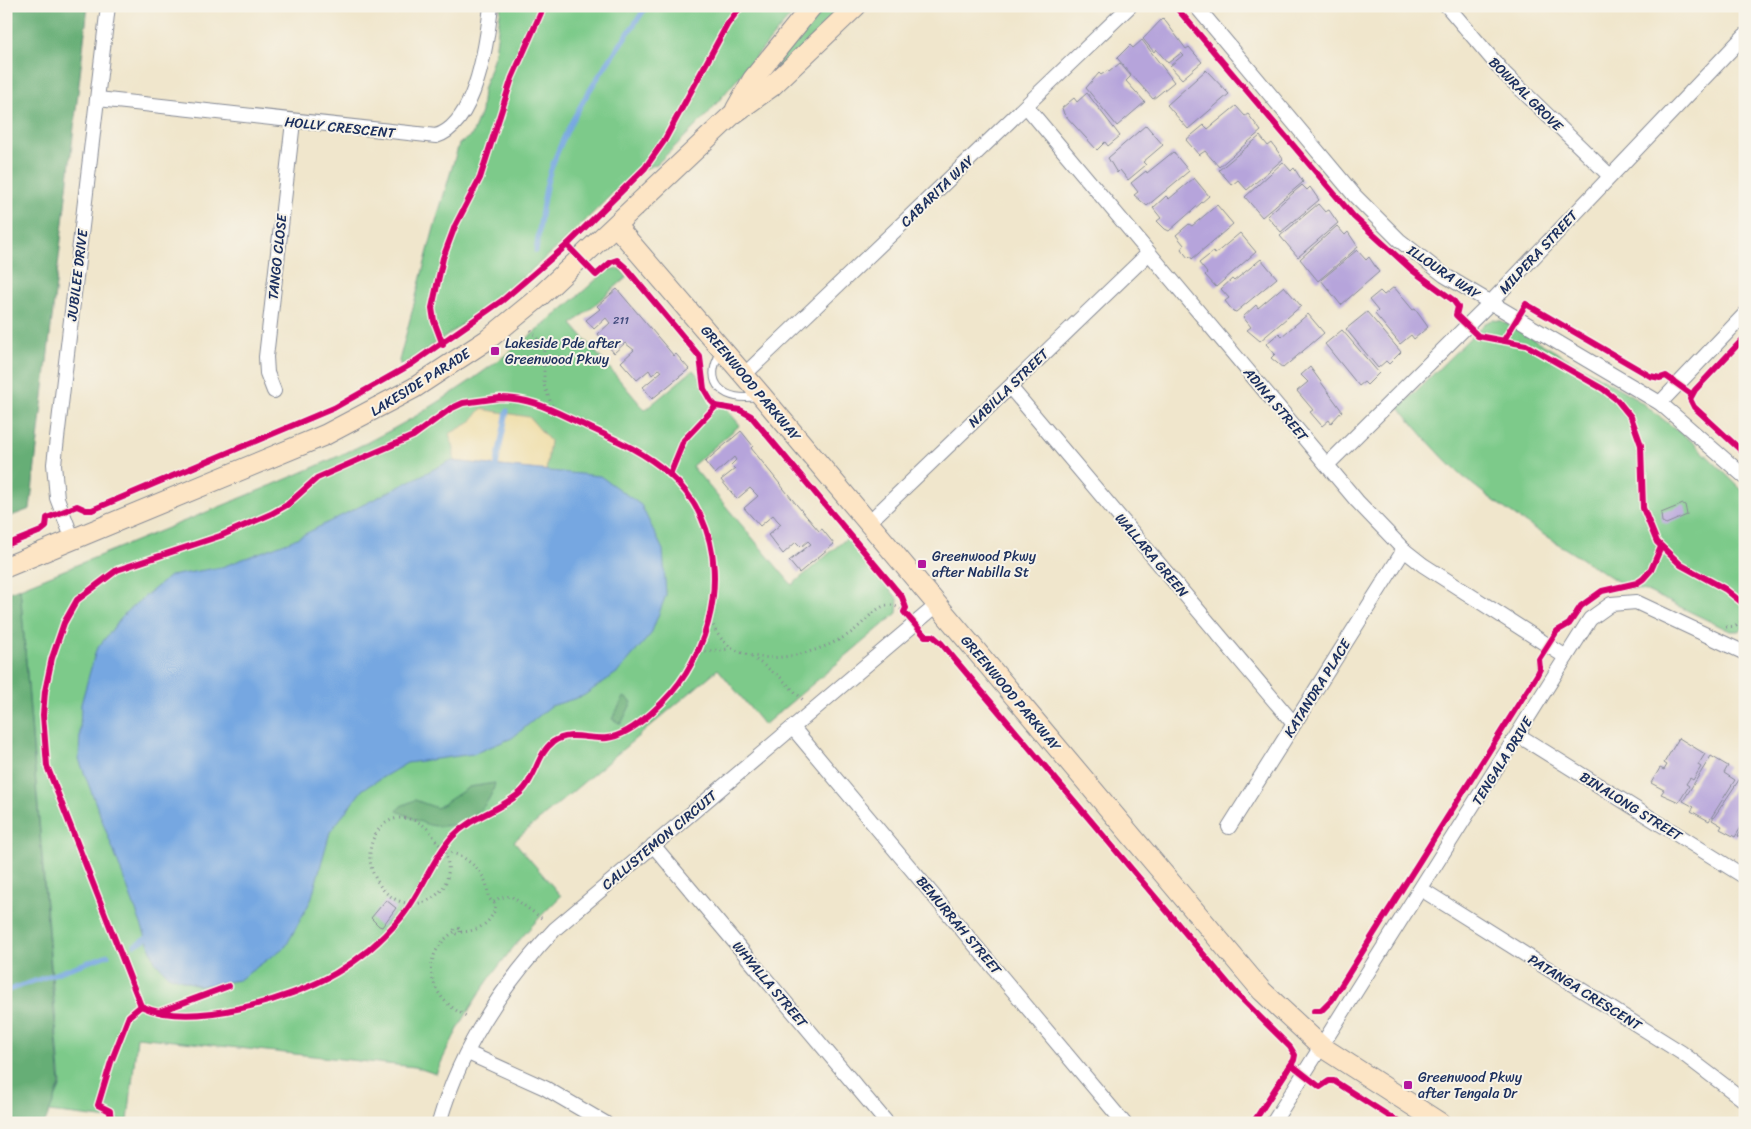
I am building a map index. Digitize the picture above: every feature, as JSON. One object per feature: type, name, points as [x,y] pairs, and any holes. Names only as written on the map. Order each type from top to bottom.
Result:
[{"type":"street","name":"JUBILEE DRIVE","points":[[74,540],[57,498],[54,464],[108,6]]},
{"type":"street","name":"HOLLY CRESCENT","points":[[98,99],[427,136],[445,134],[459,120],[477,80],[485,52],[491,6]]},
{"type":"street","name":"LAKESIDE PARADE","points":[[732,115],[753,79],[812,6]]},
{"type":"street","name":"LAKESIDE PARADE","points":[[6,567],[316,439],[414,388],[511,321],[616,226],[732,115],[771,87],[856,6]]},
{"type":"street","name":"CABARITA WAY","points":[[744,375],[1130,6]]},
{"type":"street","name":"ILLOURA WAY","points":[[1196,6],[1333,170],[1382,224],[1432,266],[1660,403],[1745,477]]},
{"type":"street","name":"BOWRAL GROVE","points":[[1447,6],[1508,78],[1610,176]]},
{"type":"street","name":"MILPERA STREET","points":[[1327,465],[1491,302],[1745,35]]},
{"type":"street","name":"ADINA STREET","points":[[1026,106],[1357,501],[1404,550],[1441,578],[1566,657]]},
{"type":"street","name":"TANGO CLOSE","points":[[274,391],[267,373],[266,357],[293,122]]},
{"type":"street","name":"GREENWOOD PARKWAY","points":[[616,226],[761,395],[1262,991],[1322,1047],[1440,1123]]},
{"type":"street","name":"NABILLA STREET","points":[[868,523],[1149,253]]},
{"type":"street","points":[[1660,403],[1745,314]]},
{"type":"street","name":"WALLARA GREEN","points":[[1010,387],[1294,724]]},
{"type":"street","name":"KATANDRA PLACE","points":[[1229,827],[1404,550]]},
{"type":"street","name":"TENGALA DRIVE","points":[[1322,1047],[1590,619],[1611,604],[1624,602],[1648,606],[1745,652]]},
{"type":"street","name":"CALLISTEMON CIRCUIT","points":[[440,1123],[468,1053],[492,1008],[530,956],[572,913],[937,606]]},
{"type":"street","name":"BEMURRAH STREET","points":[[793,728],[1124,1123]]},
{"type":"street","name":"BINALONG STREET","points":[[1518,736],[1745,877]]},
{"type":"street","name":"WHYALLA STREET","points":[[653,845],[887,1123]]},
{"type":"street","name":"PATANGA CRESCENT","points":[[1421,889],[1666,1042],[1742,1094]]},
{"type":"street","points":[[1273,1123],[1322,1047]]},
{"type":"street","points":[[468,1053],[545,1088],[605,1123]]},
{"type":"lane","points":[[722,350],[717,358],[714,375],[720,390],[725,394],[740,398],[761,395]]},
{"type":"path","points":[[539,16],[544,7]]},
{"type":"path","points":[[531,330],[544,348],[544,385],[554,411]]},
{"type":"path","points":[[547,408],[562,415]]},
{"type":"path","points":[[1657,555],[1661,546]]},
{"type":"path","points":[[904,612],[906,602]]},
{"type":"path","points":[[752,656],[809,652],[829,645],[856,629],[884,605],[894,605],[904,612],[915,624]]},
{"type":"path","points":[[707,629],[712,608]]},
{"type":"path","points":[[710,616],[716,633],[730,649]]},
{"type":"path","points":[[1720,624],[1730,627],[1736,626],[1745,618]]},
{"type":"path","points":[[692,662],[702,642]]},
{"type":"path","points":[[696,655],[708,650],[730,649],[752,656],[780,677],[802,700]]},
{"type":"path","points":[[443,848],[448,866],[444,884],[436,897],[428,902],[411,904],[393,898],[374,875],[369,855],[372,836],[385,823],[394,818],[404,818],[423,825],[443,848],[465,858],[482,875],[490,900],[496,906],[494,912],[481,928],[471,932],[459,932],[457,934],[454,932],[440,944],[434,953],[432,977],[438,994],[453,1009],[469,1017]]},
{"type":"path","points":[[438,856],[448,842]]},
{"type":"path","points":[[406,911],[416,896]]},
{"type":"path","points":[[494,902],[499,898],[511,896],[544,920]]},
{"type":"green space","points":[[6,6],[88,6],[30,509],[6,518]]},
{"type":"green space","points":[[501,6],[799,6],[705,117],[657,164],[633,173],[566,240],[527,274],[448,335],[401,366],[399,361],[434,228],[459,144],[472,135],[481,112],[483,90],[495,53]]},
{"type":"green space","points":[[823,6],[845,6],[774,75],[770,71]]},
{"type":"green space","points":[[608,269],[620,269],[627,277],[572,324],[645,410],[693,370],[740,425],[692,466],[792,585],[847,538],[898,599],[897,613],[764,725],[718,669],[514,841],[561,896],[523,936],[474,1001],[436,1074],[415,1067],[137,1037],[128,1121],[49,1112],[61,1085],[20,588],[297,474],[346,453],[393,429],[442,400],[492,366],[563,309]]},
{"type":"green space","points":[[1493,320],[1502,321],[1634,397],[1694,443],[1745,493],[1745,627],[1738,631],[1730,631],[1647,591],[1628,588],[1526,523],[1486,495],[1440,455],[1399,408],[1485,323]]},
{"type":"green space","points":[[20,588],[60,1085],[45,1123],[6,1123],[6,593]]},
{"type":"green space","points":[[624,697],[632,702],[621,724],[612,719]]},
{"type":"green space","points":[[495,783],[492,793],[481,809],[457,824],[432,826],[397,811],[401,806],[415,800],[437,808],[469,787]]},
{"type":"sand","points":[[481,409],[529,417],[550,441],[546,471],[454,461],[454,448],[449,434],[471,422]]},
{"type":"water","points":[[450,461],[600,476],[641,505],[663,550],[666,595],[651,634],[618,672],[583,696],[551,706],[512,738],[473,754],[407,763],[363,789],[330,832],[311,900],[286,946],[239,980],[200,986],[168,975],[155,961],[79,759],[81,704],[96,650],[127,611],[170,576],[222,567],[293,540]]},
{"type":"building","points":[[1163,18],[1186,49],[1189,47],[1202,62],[1182,79],[1170,66],[1183,55],[1181,53],[1168,63],[1156,49],[1154,52],[1143,39]]},
{"type":"building","points":[[1142,40],[1174,82],[1153,99],[1117,58],[1130,45],[1133,48]]},
{"type":"building","points":[[1120,63],[1131,76],[1126,81],[1145,102],[1117,126],[1086,88],[1099,73],[1101,75],[1108,70],[1109,72]]},
{"type":"building","points":[[1206,70],[1229,94],[1188,129],[1167,105]]},
{"type":"building","points":[[1087,93],[1120,136],[1108,146],[1105,142],[1097,150],[1064,114],[1062,108],[1074,98],[1077,102]]},
{"type":"building","points":[[1236,106],[1245,116],[1248,114],[1261,131],[1219,167],[1205,151],[1199,155],[1186,140],[1204,125],[1208,129]]},
{"type":"building","points":[[1146,125],[1163,145],[1143,162],[1146,165],[1128,180],[1120,170],[1117,173],[1108,158]]},
{"type":"building","points":[[1260,136],[1268,146],[1272,143],[1283,159],[1247,190],[1238,180],[1232,185],[1219,170]]},
{"type":"building","points":[[1173,152],[1189,171],[1147,206],[1134,195],[1138,192],[1131,183]]},
{"type":"building","points":[[1283,162],[1291,171],[1294,168],[1303,182],[1262,217],[1245,197]]},
{"type":"building","points":[[1194,178],[1209,196],[1169,231],[1165,229],[1157,221],[1161,218],[1153,208],[1166,196],[1169,199]]},
{"type":"building","points":[[1302,185],[1307,190],[1310,187],[1319,200],[1281,232],[1267,216]]},
{"type":"building","points":[[1318,204],[1325,212],[1329,210],[1338,223],[1298,257],[1280,236]]},
{"type":"building","points":[[1217,205],[1233,224],[1192,259],[1190,256],[1188,258],[1181,249],[1184,245],[1176,235],[1189,224],[1192,226]]},
{"type":"building","points":[[1337,226],[1345,235],[1348,232],[1358,247],[1318,281],[1300,259]]},
{"type":"building","points":[[1240,233],[1256,252],[1216,287],[1205,275],[1207,273],[1199,263],[1213,252],[1215,254]]},
{"type":"building","points":[[1357,250],[1366,260],[1369,257],[1379,272],[1341,305],[1321,280]]},
{"type":"building","points":[[1261,259],[1277,278],[1236,312],[1233,311],[1225,301],[1229,298],[1221,289]]},
{"type":"building","points":[[1284,286],[1301,306],[1260,341],[1247,330],[1251,327],[1243,317],[1256,305],[1258,308]]},
{"type":"building","points":[[1394,287],[1413,310],[1415,309],[1428,327],[1414,339],[1411,335],[1400,344],[1375,314],[1378,311],[1369,300],[1380,291],[1384,295]]},
{"type":"building","points":[[617,289],[674,356],[676,354],[689,369],[652,399],[643,387],[662,371],[659,369],[652,375],[649,370],[637,380],[621,362],[634,350],[625,343],[614,353],[598,334],[610,323],[606,318],[594,329],[586,320],[600,309],[597,306]]},
{"type":"building","points":[[1367,312],[1401,352],[1389,364],[1386,361],[1378,368],[1346,329]]},
{"type":"building","points":[[1308,314],[1324,333],[1283,368],[1271,358],[1275,354],[1266,344],[1279,333],[1282,336]]},
{"type":"building","points":[[1342,330],[1379,373],[1367,385],[1364,382],[1359,386],[1325,344]]},
{"type":"building","points":[[1310,367],[1342,411],[1331,423],[1329,420],[1322,426],[1310,412],[1313,410],[1297,391],[1308,382],[1301,375]]},
{"type":"building","points":[[741,431],[753,446],[751,448],[796,504],[819,531],[822,529],[834,544],[799,573],[789,561],[811,544],[808,541],[801,547],[796,542],[783,554],[768,535],[781,524],[773,515],[760,526],[744,508],[758,496],[750,488],[737,499],[721,480],[735,469],[731,465],[736,460],[734,457],[715,474],[705,462]]},
{"type":"building","points":[[1683,504],[1685,505],[1687,515],[1666,524],[1662,522],[1661,513]]},
{"type":"building","points":[[1679,738],[1705,754],[1698,765],[1701,767],[1693,780],[1690,778],[1686,784],[1689,786],[1679,802],[1661,794],[1664,790],[1651,783],[1660,768],[1664,770],[1667,765],[1664,763]]},
{"type":"building","points":[[1711,756],[1728,766],[1724,773],[1735,780],[1709,821],[1691,811],[1694,807],[1683,801]]},
{"type":"building","points":[[1741,777],[1745,779],[1745,821],[1735,837],[1720,829],[1722,826],[1712,820]]},
{"type":"building","points":[[1745,825],[1745,840],[1738,836]]},
{"type":"building","points":[[386,900],[396,908],[382,927],[371,918]]},
{"type":"waterway","points":[[536,251],[548,179],[566,133],[605,67],[647,6]]},
{"type":"waterway","points":[[495,472],[507,411]]},
{"type":"waterway","points":[[135,945],[150,936]]},
{"type":"waterway","points":[[6,991],[108,955]]},
{"type":"cycle path","points":[[443,345],[434,321],[432,308],[443,258],[455,226],[480,178],[512,78],[544,6]]},
{"type":"cycle path","points":[[6,545],[41,531],[46,527],[47,518],[77,506],[86,510],[92,510],[334,408],[410,365],[503,300],[567,245],[645,168],[664,141],[727,25],[741,6]]},
{"type":"cycle path","points":[[1175,6],[1354,217],[1412,270],[1453,300],[1458,307],[1456,315],[1478,336],[1526,345],[1603,389],[1617,400],[1631,417],[1641,445],[1643,508],[1657,542],[1681,565],[1725,589],[1745,605]]},
{"type":"cycle path","points":[[567,245],[596,275],[611,262],[617,260],[625,267],[700,357],[704,389],[711,401],[716,406],[740,410],[751,416],[902,597],[906,608],[904,612],[925,636],[933,636],[941,643],[1236,993],[1290,1047],[1295,1055],[1294,1060],[1253,1123]]},
{"type":"cycle path","points":[[1504,340],[1526,304],[1650,376],[1660,378],[1666,376],[1691,394]]},
{"type":"cycle path","points":[[1745,337],[1695,390],[1690,399],[1694,407],[1745,454]]},
{"type":"cycle path","points":[[500,398],[523,400],[542,406],[605,434],[658,465],[687,494],[701,517],[710,542],[714,569],[713,596],[708,623],[699,649],[686,673],[662,703],[629,730],[607,738],[573,736],[559,738],[553,742],[543,753],[530,780],[521,792],[504,804],[469,823],[452,837],[399,920],[370,949],[336,973],[317,983],[268,1001],[213,1013],[186,1015],[162,1013],[141,1006],[47,766],[43,715],[45,691],[52,658],[64,623],[77,600],[117,570],[220,536],[271,514],[287,505],[317,478],[413,436],[450,409],[463,403],[500,398]]},
{"type":"cycle path","points":[[670,474],[684,440],[716,406]]},
{"type":"cycle path","points":[[1314,1011],[1321,1011],[1332,1000],[1537,675],[1540,669],[1539,659],[1557,631],[1569,624],[1581,606],[1602,591],[1637,583],[1643,579],[1651,570],[1661,547]]},
{"type":"cycle path","points":[[161,1011],[229,986]]},
{"type":"cycle path","points":[[111,1123],[110,1111],[98,1105],[111,1062],[129,1016],[141,1006]]},
{"type":"cycle path","points":[[1292,1065],[1320,1087],[1329,1081],[1334,1081],[1400,1123]]},
{"type":"place","name":"Lakeside Pde after Greenwood Pkwy","points":[[495,351]]},
{"type":"place","name":"Greenwood Pkwy after Nabilla St","points":[[922,564]]},
{"type":"place","name":"Greenwood Pkwy after Tengala Dr","points":[[1408,1085]]}]
